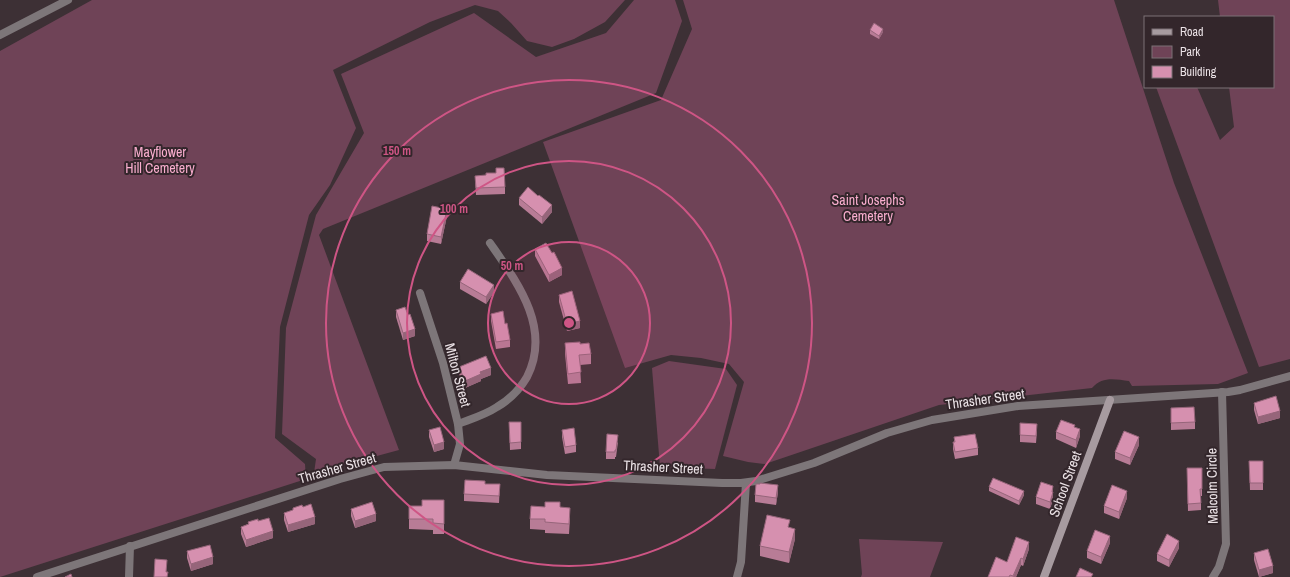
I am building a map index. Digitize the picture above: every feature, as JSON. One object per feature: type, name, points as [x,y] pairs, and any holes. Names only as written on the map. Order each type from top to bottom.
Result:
[{"type":"street","points":[[0,35],[68,0]]},
{"type":"street","points":[[458,424],[496,408],[515,393],[524,382],[530,371],[536,349],[534,325],[526,303],[510,272],[490,243]]},
{"type":"street","name":"Milton Street","points":[[420,293],[443,363],[458,424],[460,444],[454,465]]},
{"type":"street","name":"Thrasher Street","points":[[38,577],[130,546],[370,471],[396,466],[454,465],[547,475],[714,483],[746,483],[814,463],[887,433],[932,420],[1018,406],[1240,390],[1290,376]]},
{"type":"street","name":"Malcolm Circle","points":[[1213,577],[1219,567],[1226,544],[1222,392]]},
{"type":"street","name":"School Street","points":[[1044,577],[1110,400]]},
{"type":"street","points":[[737,577],[741,562],[746,483]]},
{"type":"street","points":[[129,577],[130,546]]},
{"type":"green space","name":"Mayflower Hill Cemetery","points":[[92,0],[625,0],[605,22],[574,39],[552,47],[527,41],[498,11],[475,5],[430,22],[333,70],[356,128],[330,185],[309,215],[280,327],[275,438],[305,464],[306,479],[0,577],[0,51]]},
{"type":"green space","points":[[634,0],[675,0],[682,21],[656,93],[323,229],[319,235],[399,450],[314,473],[316,459],[282,434],[286,328],[316,215],[364,133],[341,74],[474,13],[536,57],[606,33]]},
{"type":"green space","name":"Saint Josephs Cemetery","points":[[683,0],[1114,0],[1174,183],[1248,373],[1218,384],[1132,386],[1129,381],[1109,379],[1096,384],[1092,388],[939,405],[765,464],[748,462],[723,456],[744,382],[729,364],[701,358],[671,355],[625,368],[543,142],[661,100],[692,29]]},
{"type":"green space","points":[[1218,0],[1290,0],[1290,359],[1259,367],[1156,88],[1197,88],[1220,140],[1234,127],[1229,88],[1274,88],[1274,16],[1220,16]]},
{"type":"green space","points":[[669,361],[726,369],[737,385],[715,469],[660,467],[652,368]]},
{"type":"green space","points":[[859,539],[943,542],[930,577],[861,577]]},
{"type":"building","points":[[874,23],[883,29],[879,36],[870,30]]},
{"type":"building","points":[[496,168],[504,168],[505,187],[476,188],[475,176],[486,175],[486,173],[496,173]]},
{"type":"building","points":[[528,187],[552,205],[542,217],[519,198]]},
{"type":"building","points":[[432,206],[447,209],[441,237],[427,234]]},
{"type":"building","points":[[546,243],[552,253],[554,252],[562,268],[549,275],[535,249]]},
{"type":"building","points":[[468,269],[494,285],[486,297],[460,282]]},
{"type":"building","points":[[572,291],[580,321],[567,324],[559,295]]},
{"type":"building","points":[[405,307],[408,315],[410,314],[415,329],[403,333],[396,310]]},
{"type":"building","points":[[503,311],[510,340],[496,342],[491,314]]},
{"type":"building","points":[[580,342],[580,344],[589,343],[591,354],[579,355],[581,372],[568,374],[565,343]]},
{"type":"building","points":[[486,356],[491,368],[480,372],[481,374],[465,381],[459,367]]},
{"type":"building","points":[[1276,396],[1280,411],[1258,417],[1254,403]]},
{"type":"building","points":[[1194,407],[1195,422],[1171,423],[1171,408]]},
{"type":"building","points":[[1061,420],[1075,425],[1074,427],[1080,429],[1076,440],[1056,432]]},
{"type":"building","points":[[509,422],[521,422],[521,442],[510,443]]},
{"type":"building","points":[[1020,423],[1037,424],[1036,436],[1020,435]]},
{"type":"building","points":[[440,427],[444,442],[434,445],[429,430]]},
{"type":"building","points":[[574,428],[576,445],[565,447],[562,430]]},
{"type":"building","points":[[1124,431],[1139,437],[1130,458],[1115,452]]},
{"type":"building","points":[[607,434],[618,435],[615,452],[606,452]]},
{"type":"building","points":[[975,434],[978,448],[955,452],[953,442],[955,442],[954,437]]},
{"type":"building","points":[[1249,461],[1263,461],[1263,483],[1250,483]]},
{"type":"building","points":[[1187,468],[1202,468],[1202,489],[1200,489],[1201,503],[1188,504]]},
{"type":"building","points":[[993,478],[1024,491],[1019,501],[989,487]]},
{"type":"building","points":[[465,480],[485,481],[485,484],[500,484],[499,496],[464,494]]},
{"type":"building","points":[[1041,482],[1053,486],[1050,502],[1036,497]]},
{"type":"building","points":[[756,484],[778,485],[776,498],[755,495]]},
{"type":"building","points":[[1112,485],[1127,491],[1119,512],[1104,506]]},
{"type":"building","points":[[422,500],[444,500],[444,524],[433,523],[433,519],[409,519],[409,506],[422,506]]},
{"type":"building","points":[[372,502],[376,514],[355,521],[351,509]]},
{"type":"building","points":[[545,502],[560,502],[560,507],[570,508],[569,524],[545,522],[545,519],[530,519],[531,506],[545,507]]},
{"type":"building","points":[[311,504],[315,517],[288,525],[284,513],[302,505],[303,507]]},
{"type":"building","points":[[767,515],[790,520],[788,527],[795,529],[789,552],[760,546]]},
{"type":"building","points":[[269,518],[273,531],[246,540],[241,527],[249,524],[248,522]]},
{"type":"building","points":[[1095,530],[1110,536],[1101,557],[1087,551]]},
{"type":"building","points":[[1167,534],[1179,541],[1169,560],[1157,554]]},
{"type":"building","points":[[1016,537],[1029,542],[1023,559],[1021,558],[1013,576],[988,577],[996,557],[1007,562]]},
{"type":"building","points":[[210,545],[213,557],[191,564],[187,551]]},
{"type":"building","points":[[1268,549],[1273,566],[1259,570],[1254,553]]},
{"type":"building","points":[[155,559],[167,560],[167,577],[154,577]]},
{"type":"building","points":[[1080,568],[1093,574],[1091,577],[1076,577]]},
{"type":"building","points":[[71,574],[72,577],[65,577]]}]
